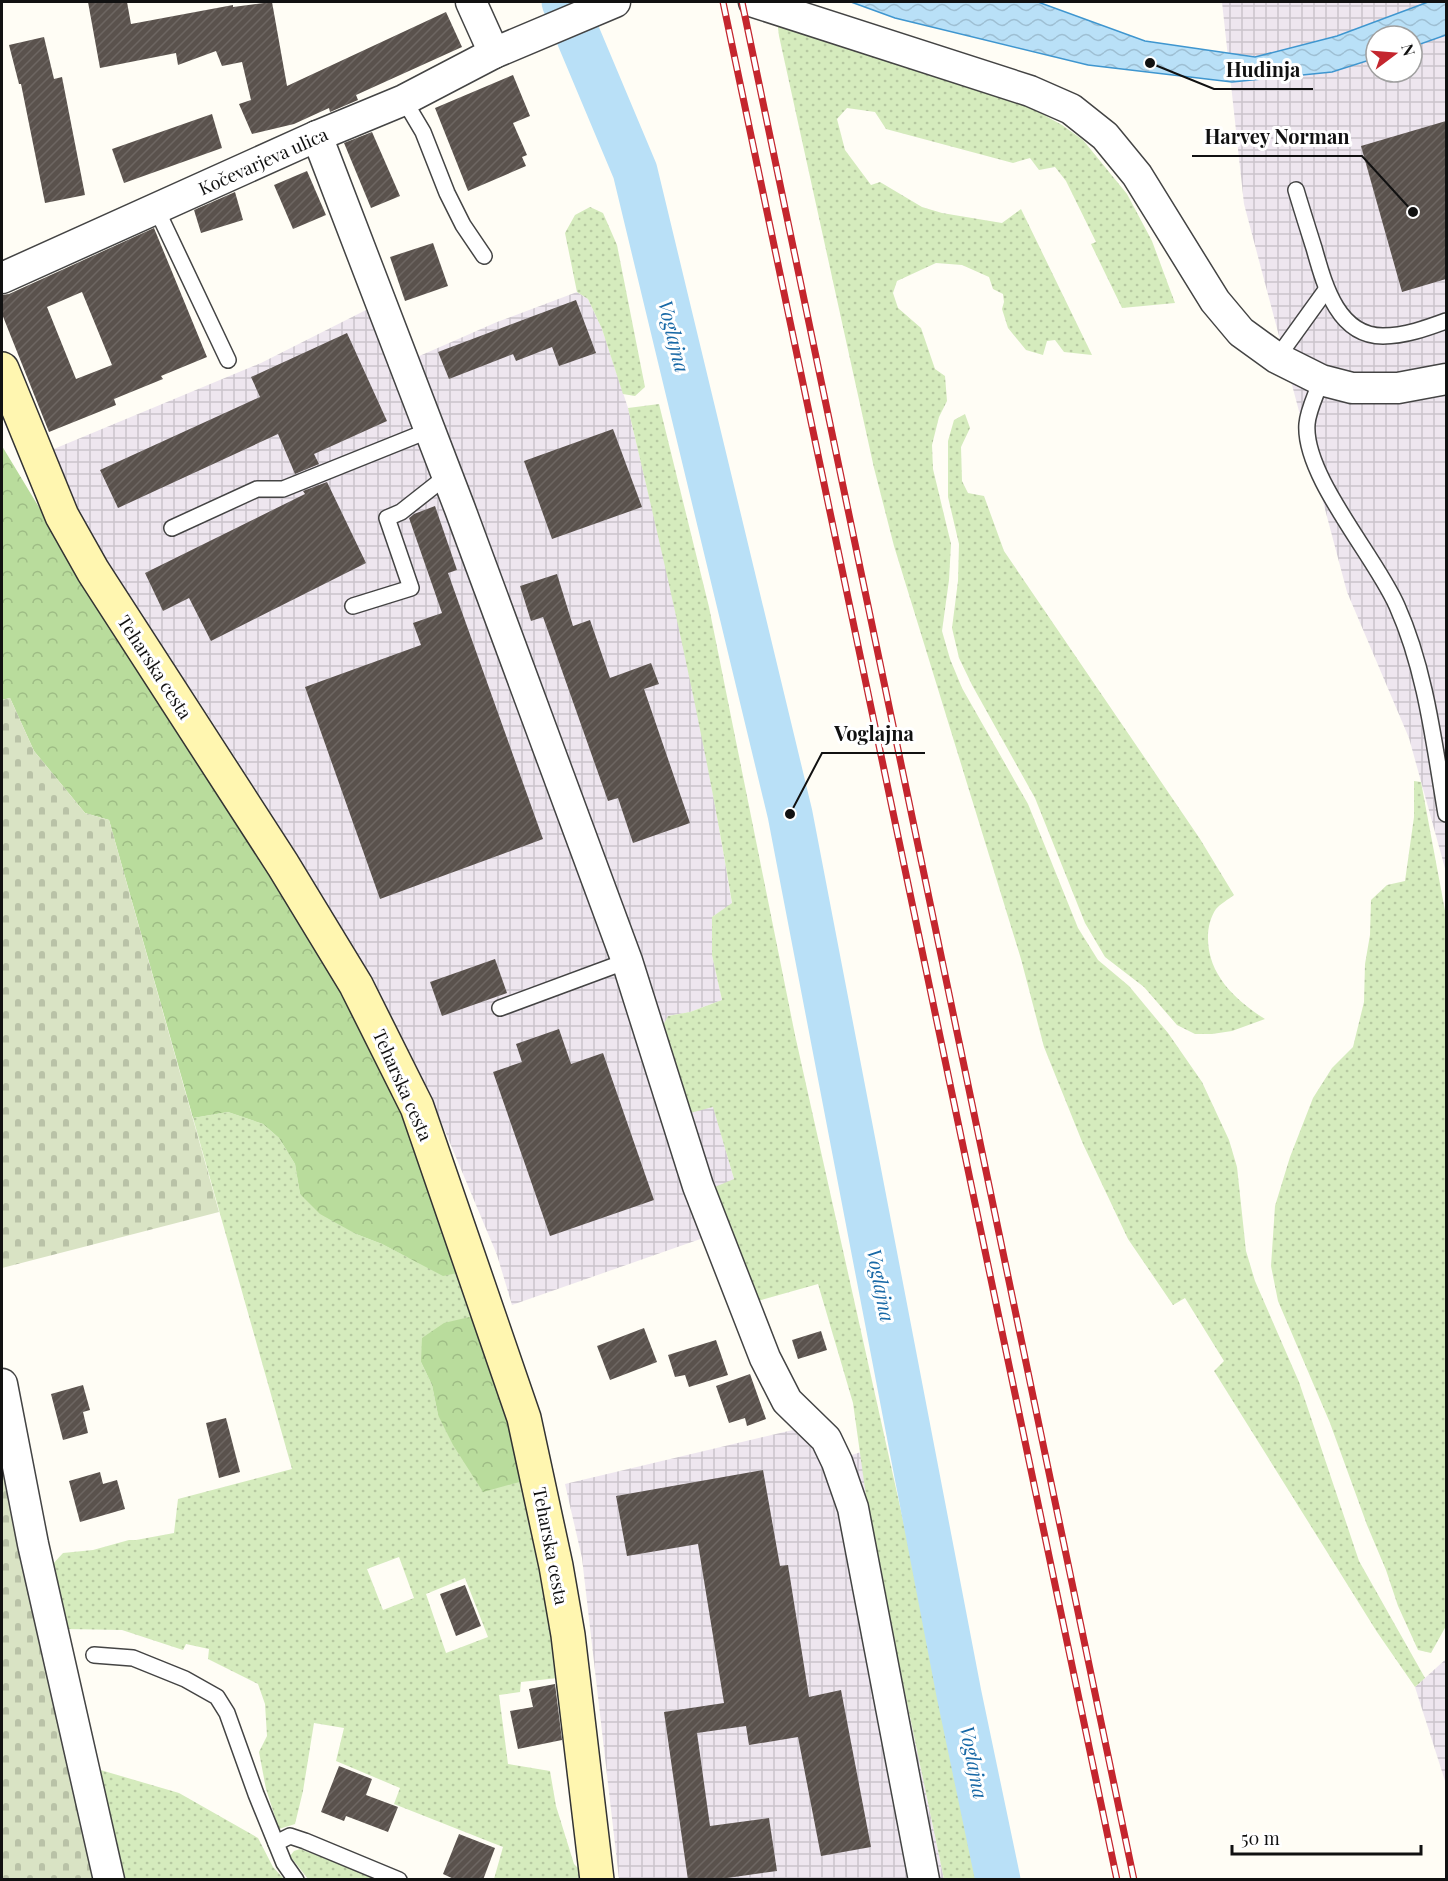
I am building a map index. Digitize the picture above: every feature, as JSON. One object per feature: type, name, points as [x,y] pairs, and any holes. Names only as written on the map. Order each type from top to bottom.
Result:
[{"type":"street","points":[[471,2],[494,53]]},
{"type":"street","name":"Kočevarjeva ulica","points":[[2,278],[317,136],[404,100],[494,53],[615,2]]},
{"type":"street","points":[[754,2],[1030,91],[1071,109],[1105,136],[1137,175],[1215,302],[1241,332],[1277,358],[1321,380],[1352,388],[1398,388],[1446,379]]},
{"type":"street","points":[[317,136],[448,475],[627,961],[698,1186],[765,1358],[786,1401],[826,1439],[837,1462],[853,1508],[924,1880]]},
{"type":"street","name":"Teharska cesta","points":[[2,369],[62,516],[93,571],[283,865],[350,975],[417,1107],[524,1418],[556,1566],[568,1635],[597,1880]]},
{"type":"street","points":[[2,1384],[35,1554],[110,1880]]},
{"type":"lane","points":[[404,100],[423,132],[463,225],[483,256]]},
{"type":"lane","points":[[1296,190],[1326,290],[1337,310],[1352,325],[1367,333],[1383,336],[1421,330],[1446,321]]},
{"type":"lane","points":[[156,208],[228,360]]},
{"type":"lane","points":[[1277,358],[1326,290]]},
{"type":"lane","points":[[1321,380],[1307,423],[1311,455],[1326,486],[1397,604],[1420,668],[1446,814]]},
{"type":"lane","points":[[172,528],[257,489],[283,489],[430,430]]},
{"type":"lane","points":[[353,606],[411,588],[387,518],[401,512],[448,475]]},
{"type":"lane","points":[[500,1008],[627,961]]},
{"type":"lane","points":[[94,1655],[133,1658],[185,1679],[217,1697],[227,1713],[284,1863],[296,1880]]},
{"type":"lane","points":[[276,1843],[290,1836],[298,1838],[399,1880]]},
{"type":"shaded area","points":[[1222,2],[1446,2],[1446,872],[1409,738],[1347,592],[1244,204]]},
{"type":"shaded area","points":[[577,292],[588,299],[602,329],[628,408],[669,580],[705,749],[732,904],[712,917],[712,955],[722,1000],[690,1012],[668,1016],[713,1106],[734,1179],[726,1230],[512,1305],[497,1255],[432,1100],[372,979],[299,857],[200,703],[106,565],[49,451],[261,363],[366,310],[392,368],[497,322]]},
{"type":"shaded area","points":[[797,1429],[816,1445],[824,1464],[861,1452],[879,1569],[944,1879],[619,1879],[582,1558],[565,1484]]},
{"type":"shaded area","points":[[1446,1659],[1446,1784],[1415,1687]]},
{"type":"green space","points":[[777,20],[1033,109],[1062,125],[1083,140],[1127,194],[1152,241],[1175,303],[1122,308],[1091,244],[1096,242],[1066,181],[1055,167],[1039,170],[1030,158],[1013,163],[886,129],[875,112],[847,108],[837,119],[845,150],[871,185],[880,182],[922,207],[942,213],[1002,223],[1021,209],[1092,355],[1064,352],[1055,340],[1047,341],[1043,355],[1026,350],[1008,328],[1002,309],[1003,294],[993,289],[989,277],[962,265],[936,263],[897,281],[893,293],[898,308],[921,328],[935,369],[945,376],[947,401],[939,417],[932,445],[933,469],[951,544],[942,631],[962,688],[1028,804],[1078,928],[1098,960],[1129,986],[1168,1033],[1202,1082],[1229,1140],[1237,1167],[1246,1251],[1255,1281],[1299,1382],[1359,1561],[1425,1678],[1415,1687],[1377,1632],[1214,1371],[1224,1361],[1185,1298],[1173,1305],[1128,1239],[1083,1144],[1044,1047],[1021,959],[894,546],[874,468]]},
{"type":"green space","points":[[590,207],[603,213],[617,245],[645,387],[635,396],[623,394],[602,329],[588,299],[577,292],[565,233],[575,215]]},
{"type":"green space","points":[[659,404],[709,607],[795,1035],[983,1879],[944,1879],[879,1569],[853,1403],[818,1284],[754,1302],[710,1189],[734,1179],[713,1107],[686,1114],[658,1035],[668,1016],[690,1012],[722,1000],[712,955],[712,917],[732,903],[698,717],[628,408]]},
{"type":"green space","points":[[965,414],[970,428],[961,447],[962,481],[968,493],[984,496],[1004,551],[1200,839],[1234,895],[1218,907],[1210,922],[1208,933],[1212,962],[1225,985],[1243,1003],[1265,1019],[1232,1031],[1212,1034],[1195,1034],[1177,1025],[1144,987],[1105,957],[1085,923],[1035,798],[959,658],[952,628],[958,581],[959,544],[948,497],[948,441],[954,420]]},
{"type":"green space","points":[[2,446],[118,638],[275,877],[351,1004],[408,1121],[462,1272],[443,1276],[320,1214],[300,1194],[295,1164],[279,1138],[263,1124],[228,1112],[193,1118],[109,820],[85,813],[34,751],[10,698],[2,700]]},
{"type":"green space","points":[[10,698],[34,751],[85,813],[109,820],[219,1212],[2,1268],[2,700]]},
{"type":"green space","points":[[1414,781],[1421,782],[1446,916],[1446,1626],[1431,1653],[1418,1650],[1398,1606],[1330,1423],[1278,1301],[1271,1266],[1275,1206],[1290,1157],[1313,1098],[1332,1068],[1353,1047],[1364,1002],[1371,900],[1387,885],[1405,881],[1414,817]]},
{"type":"green space","points":[[228,1112],[263,1124],[279,1138],[295,1164],[300,1194],[356,1234],[407,1257],[462,1272],[478,1315],[421,1362],[432,1385],[438,1415],[523,1481],[543,1573],[558,1678],[521,1682],[520,1692],[499,1695],[508,1764],[550,1771],[556,1806],[574,1864],[580,1870],[582,1879],[494,1879],[503,1847],[394,1804],[400,1788],[336,1761],[344,1728],[314,1723],[295,1824],[279,1829],[266,1789],[259,1752],[267,1736],[265,1704],[258,1684],[208,1659],[209,1649],[186,1644],[183,1650],[122,1630],[65,1629],[52,1565],[63,1553],[93,1550],[129,1540],[174,1533],[178,1499],[292,1469],[193,1118]],"holes":[[[399,1557],[414,1598],[383,1610],[367,1569]],[[465,1578],[488,1637],[446,1653],[426,1594]]]},
{"type":"green space","points":[[478,1315],[511,1419],[523,1481],[483,1492],[453,1445],[438,1415],[432,1385],[421,1362],[422,1338],[444,1323]]},
{"type":"green space","points":[[2,1440],[94,1879],[2,1879]]},
{"type":"green space","points":[[97,1769],[179,1793],[258,1838],[273,1867],[284,1879],[125,1879]]},
{"type":"green space","points":[[300,1849],[379,1879],[308,1879],[290,1856],[294,1851]]},
{"type":"water","points":[[851,2],[1038,2],[1145,41],[1255,57],[1337,36],[1364,26],[1364,62],[1332,72],[1232,82],[1088,65],[895,18]]},
{"type":"water","points":[[1428,2],[1446,2],[1446,35],[1424,43],[1424,24],[1369,24]]},
{"type":"building","points":[[88,2],[127,2],[131,24],[233,5],[233,7],[272,2],[287,86],[446,12],[462,47],[356,95],[358,100],[330,112],[329,108],[294,124],[252,134],[239,104],[251,100],[242,62],[222,66],[216,51],[178,65],[176,53],[100,68]]},
{"type":"building","points":[[44,37],[54,79],[62,77],[85,195],[45,203],[21,84],[19,84],[9,45]]},
{"type":"building","points":[[513,75],[530,116],[513,123],[527,155],[522,157],[526,166],[468,191],[435,108]]},
{"type":"building","points":[[212,114],[222,148],[124,183],[112,149]]},
{"type":"building","points":[[1446,121],[1446,279],[1402,292],[1361,146]]},
{"type":"building","points":[[372,132],[400,196],[371,208],[344,143]]},
{"type":"building","points":[[307,171],[326,215],[293,229],[274,185]]},
{"type":"building","points":[[235,192],[243,220],[201,233],[194,210]]},
{"type":"building","points":[[154,228],[207,357],[161,376],[163,379],[114,399],[116,405],[49,432],[2,314],[2,295],[9,294]],"holes":[[[82,292],[112,365],[76,379],[47,307]]]},
{"type":"building","points":[[433,243],[448,286],[405,301],[390,257]]},
{"type":"building","points":[[576,300],[596,353],[559,366],[552,347],[516,361],[513,354],[449,379],[438,352]]},
{"type":"building","points":[[347,333],[387,421],[314,454],[319,464],[295,474],[278,434],[118,508],[100,470],[260,397],[251,377]]},
{"type":"building","points":[[613,429],[642,507],[552,539],[524,461]]},
{"type":"building","points":[[327,482],[366,563],[211,641],[189,598],[163,611],[145,573],[305,494],[303,491]]},
{"type":"building","points":[[435,506],[457,570],[448,573],[543,839],[380,899],[305,687],[421,645],[413,623],[442,613],[409,518]]},
{"type":"building","points":[[557,574],[573,626],[590,620],[610,678],[651,663],[659,684],[644,689],[690,823],[633,843],[618,798],[608,801],[543,617],[531,621],[520,586]]},
{"type":"building","points":[[495,959],[507,993],[442,1016],[430,982]]},
{"type":"building","points":[[559,1029],[571,1064],[603,1053],[654,1200],[550,1236],[493,1072],[522,1062],[516,1044]]},
{"type":"building","points":[[644,1328],[657,1362],[610,1380],[597,1346]]},
{"type":"building","points":[[821,1331],[827,1350],[798,1359],[792,1340]]},
{"type":"building","points":[[716,1340],[728,1375],[689,1387],[685,1375],[675,1377],[668,1355]]},
{"type":"building","points":[[750,1374],[766,1419],[747,1426],[745,1418],[729,1423],[716,1386]]},
{"type":"building","points":[[83,1385],[90,1410],[83,1412],[88,1433],[63,1440],[51,1394]]},
{"type":"building","points":[[226,1418],[240,1472],[219,1478],[206,1423]]},
{"type":"building","points":[[763,1470],[780,1566],[788,1565],[809,1697],[841,1690],[871,1847],[821,1856],[798,1737],[749,1745],[746,1726],[697,1733],[710,1826],[769,1818],[777,1871],[727,1878],[727,1880],[688,1880],[664,1712],[724,1703],[698,1544],[627,1556],[616,1496]]},
{"type":"building","points":[[100,1472],[103,1484],[117,1480],[125,1509],[80,1522],[69,1481]]},
{"type":"building","points":[[465,1585],[481,1626],[456,1636],[440,1594]]},
{"type":"building","points":[[555,1684],[562,1740],[518,1749],[510,1711],[533,1707],[529,1689]]},
{"type":"building","points":[[339,1766],[372,1779],[366,1795],[398,1807],[388,1832],[346,1816],[344,1821],[321,1812]]},
{"type":"building","points":[[459,1834],[495,1848],[483,1880],[456,1880],[443,1874]]},
{"type":"waterway","name":"Voglajna","points":[[564,2],[635,171],[790,814],[959,1694],[998,1880]]},
{"type":"railway","points":[[723,2],[1117,1880]]},
{"type":"railway","points":[[742,2],[1134,1880]]},
{"type":"place","name":"Hudinja","points":[[1150,63]]},
{"type":"place","name":"Harvey Norman","points":[[1413,212]]},
{"type":"place","name":"Voglajna","points":[[790,814]]}]
